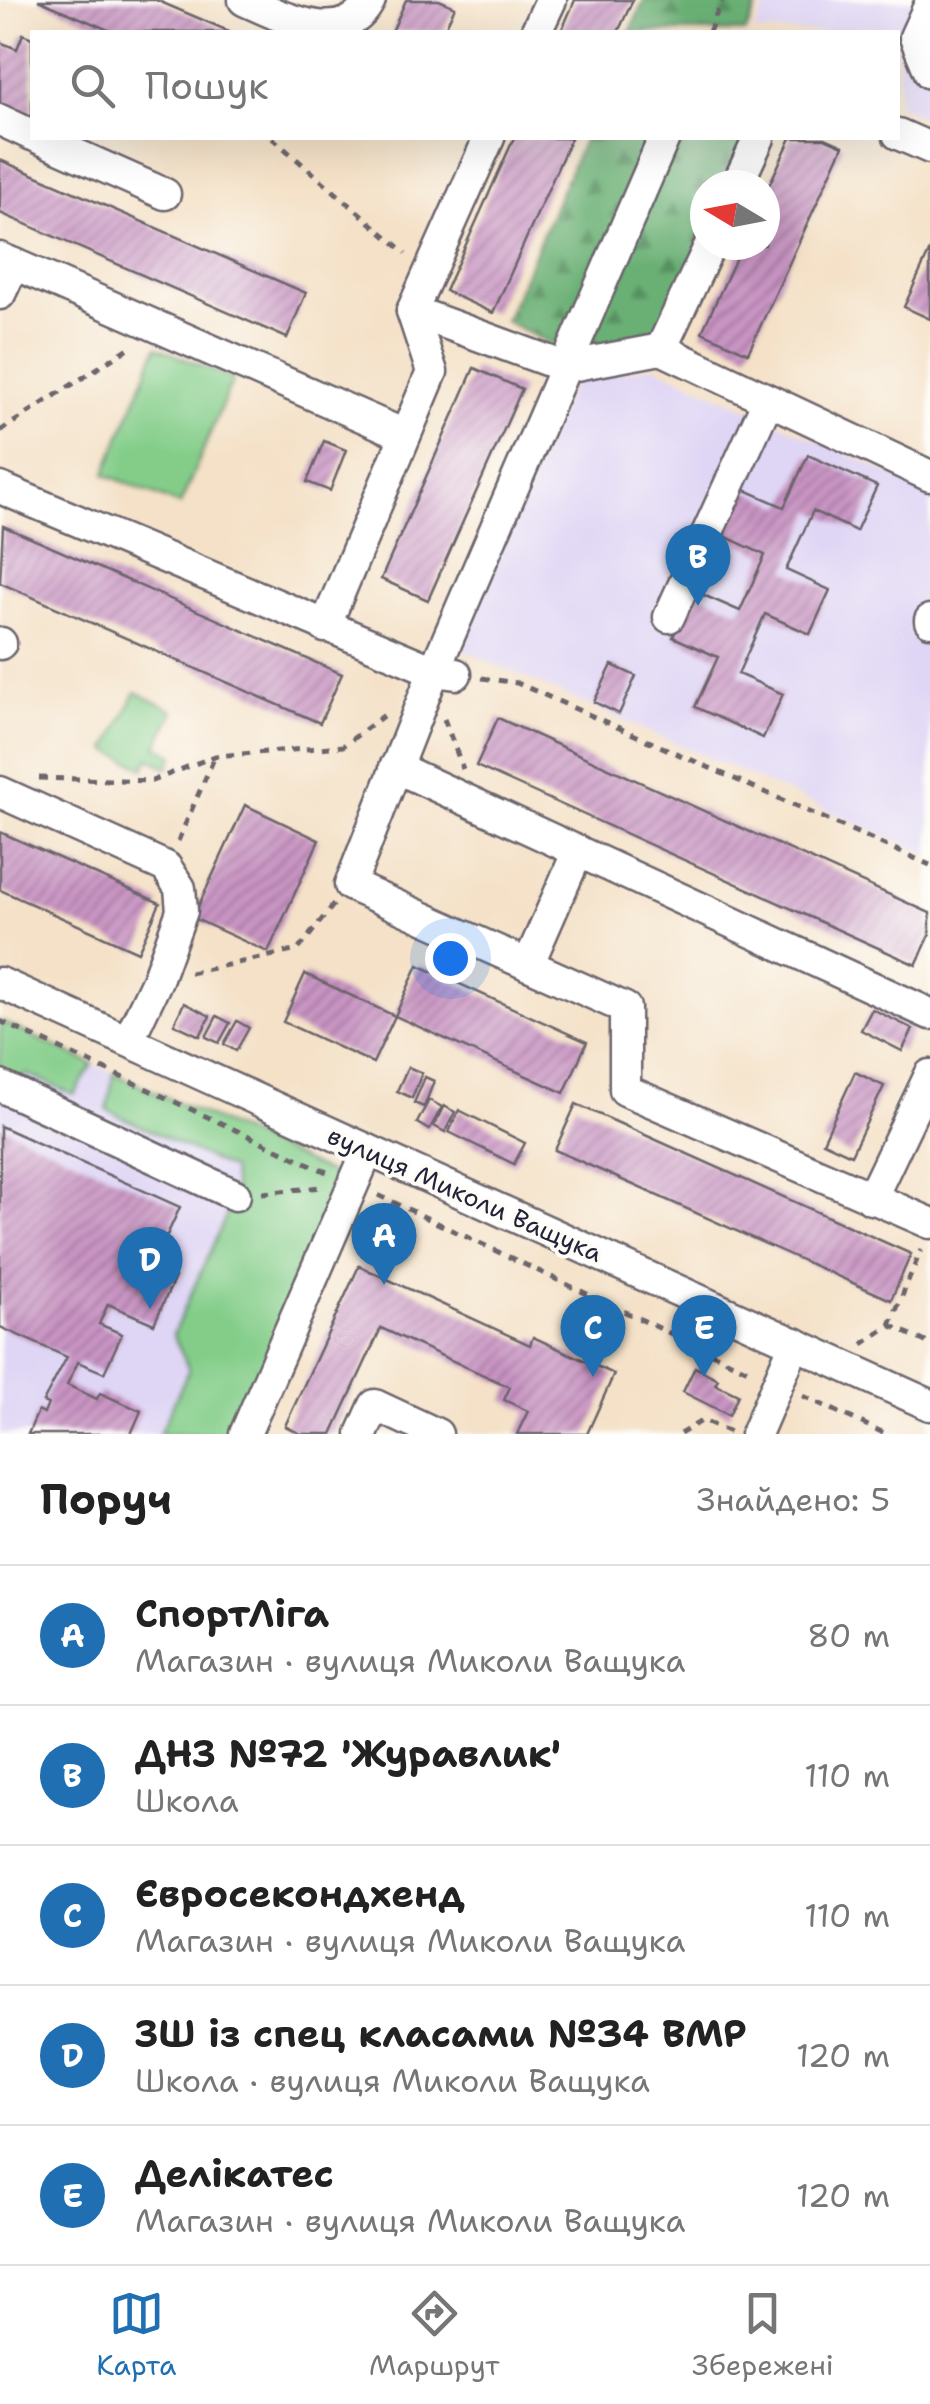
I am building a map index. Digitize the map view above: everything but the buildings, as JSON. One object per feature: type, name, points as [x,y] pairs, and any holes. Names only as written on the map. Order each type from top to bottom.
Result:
[{"type":"street","points":[[244,0],[296,23],[339,26],[358,19],[370,0]]},
{"type":"street","points":[[930,4],[915,37],[930,73]]},
{"type":"street","points":[[0,120],[30,133]]},
{"type":"street","points":[[900,135],[930,148]]},
{"type":"street","points":[[45,140],[166,194]]},
{"type":"street","points":[[325,627],[432,372],[412,311],[488,140]]},
{"type":"street","points":[[663,140],[565,367],[440,675],[395,768],[350,885],[625,1008],[625,1090],[872,1199],[927,1234]]},
{"type":"street","points":[[744,170],[758,140]]},
{"type":"street","points":[[662,349],[703,260]]},
{"type":"street","points":[[0,294],[7,261],[405,435]]},
{"type":"street","points":[[412,311],[565,367],[662,349],[930,476]]},
{"type":"street","points":[[669,617],[768,400]]},
{"type":"street","points":[[0,488],[440,675]]},
{"type":"street","points":[[395,768],[930,1014]]},
{"type":"street","points":[[0,792],[166,867],[180,888],[182,912],[157,980],[128,1041]]},
{"type":"street","points":[[528,965],[578,852]]},
{"type":"street","name":"вулиця Миколи Ващука","points":[[0,983],[930,1405]]},
{"type":"street","points":[[872,1199],[930,1075]]},
{"type":"street","points":[[0,1086],[235,1196]]},
{"type":"street","points":[[245,1434],[368,1150]]},
{"type":"street","points":[[756,1434],[794,1343]]},
{"type":"street","points":[[362,1434],[375,1405],[437,1434]]},
{"type":"path","points":[[710,30],[722,0]]},
{"type":"path","points":[[274,140],[429,272]]},
{"type":"path","points":[[0,431],[160,328]]},
{"type":"path","points":[[440,675],[476,805]]},
{"type":"path","points":[[38,778],[152,781],[216,756],[344,746],[440,675],[517,683],[930,865]]},
{"type":"path","points":[[166,867],[216,756]]},
{"type":"path","points":[[157,980],[298,950],[350,885]]},
{"type":"path","points":[[0,1021],[886,1434]]},
{"type":"path","points":[[235,1196],[354,1184]]},
{"type":"path","points":[[863,1344],[890,1325],[927,1234]]},
{"type":"path","points":[[890,1325],[930,1344]]},
{"type":"path","points":[[680,1434],[703,1420],[735,1434]]},
{"type":"shaded area","points":[[768,0],[930,0],[930,120],[900,106],[900,30],[755,30]]},
{"type":"shaded area","points":[[654,366],[930,492],[930,584],[909,628],[930,651],[930,855],[458,648],[574,381]]},
{"type":"shaded area","points":[[0,1021],[354,1184],[244,1434],[0,1434]]},
{"type":"green space","points":[[644,0],[760,0],[747,30],[631,30]]},
{"type":"green space","points":[[583,140],[747,140],[733,170],[690,170],[692,260],[655,339],[588,363],[505,321]]},
{"type":"green space","points":[[157,347],[233,379],[180,505],[105,474]]},
{"type":"green space","points":[[136,692],[174,711],[157,746],[174,755],[168,768],[149,758],[144,768],[107,750]]},
{"type":"green space","points":[[0,1021],[93,1064],[74,1095],[27,1074],[0,1086]]},
{"type":"green space","points":[[114,1073],[354,1184],[245,1434],[159,1434],[189,1370],[173,1334],[235,1196],[231,1169],[107,1110]]},
{"type":"place","name":"ДНЗ №72 'Журавлик'","points":[[698,606]]},
{"type":"place","name":"СпортЛіга","points":[[384,1285]]},
{"type":"place","name":"ЗШ із спец класами №34 ВМР","points":[[150,1309]]},
{"type":"place","name":"Євросекондхенд","points":[[593,1377]]},
{"type":"place","name":"Делікатес","points":[[704,1377]]}]
